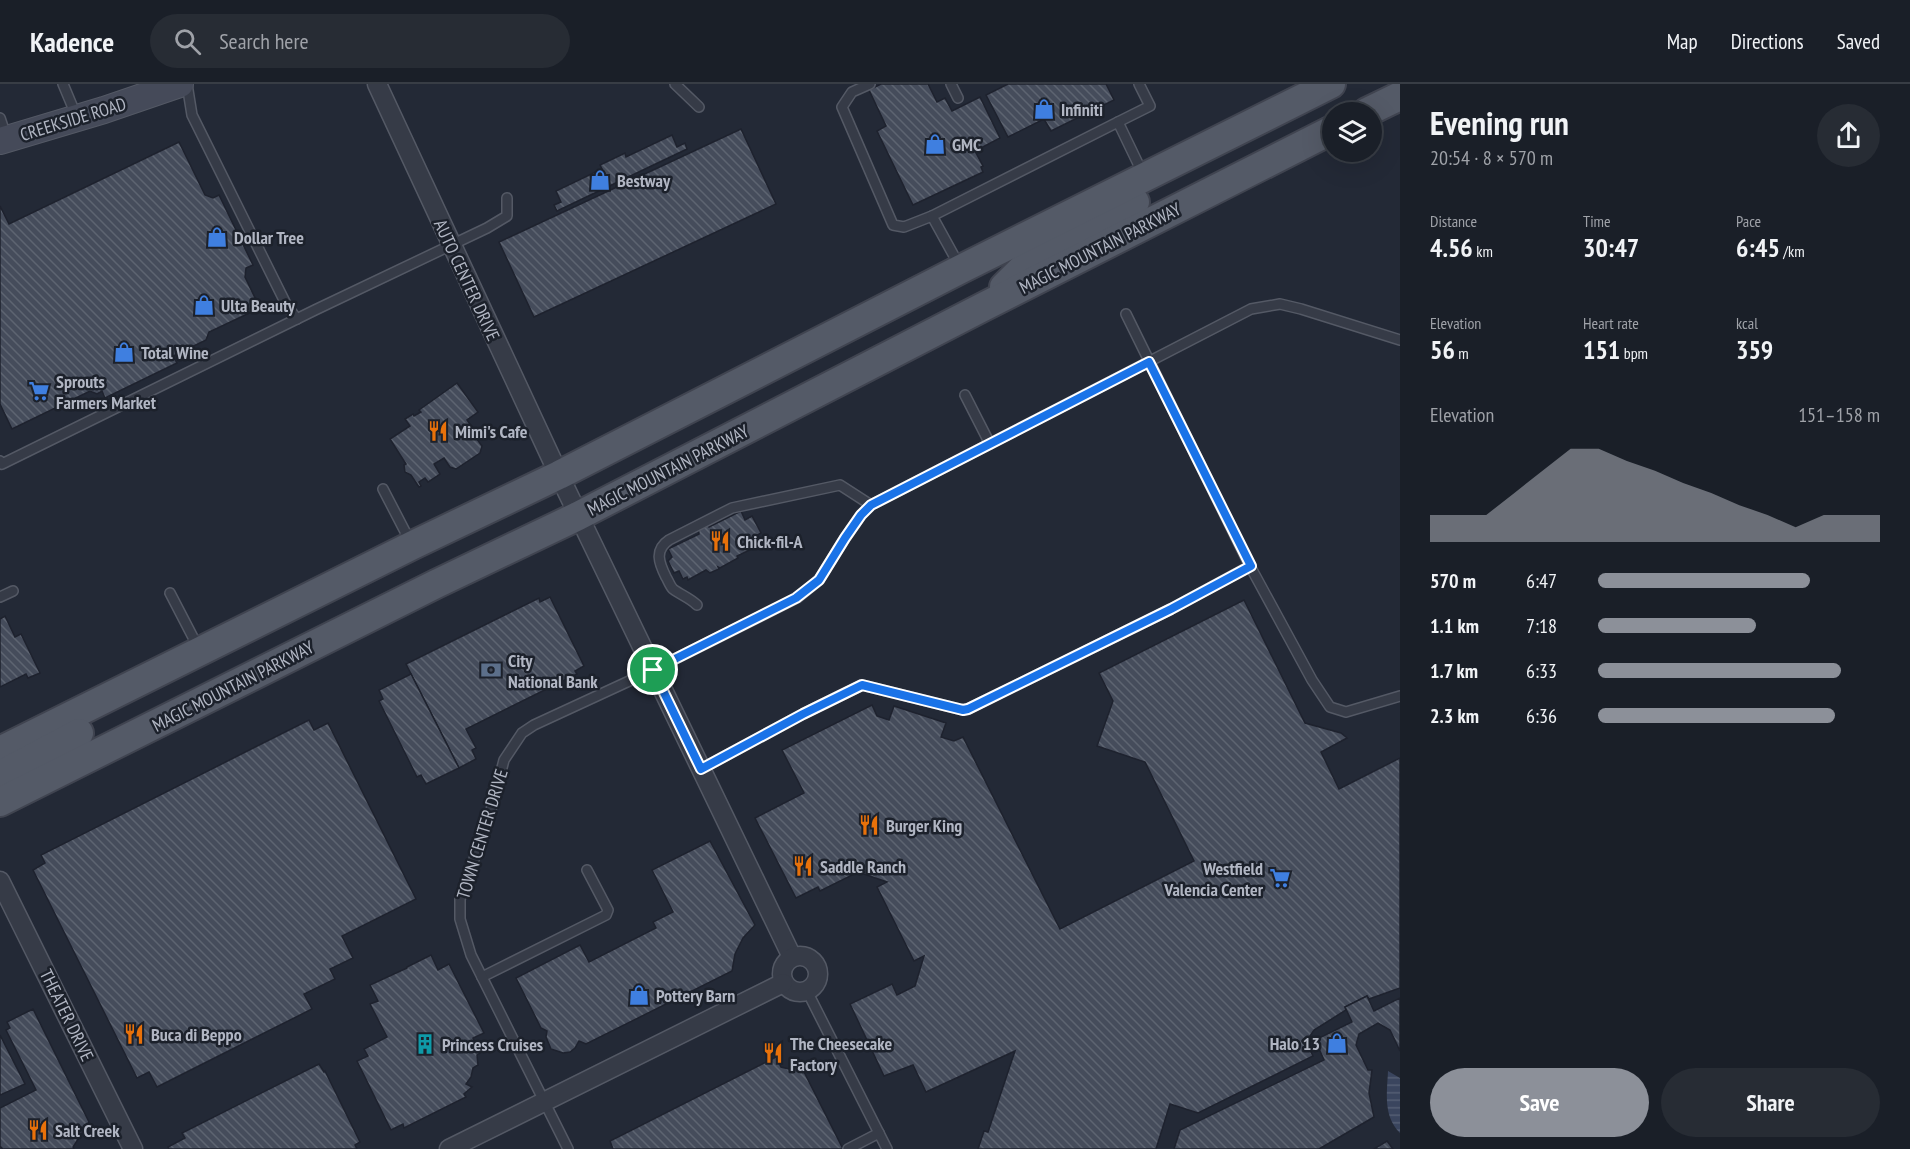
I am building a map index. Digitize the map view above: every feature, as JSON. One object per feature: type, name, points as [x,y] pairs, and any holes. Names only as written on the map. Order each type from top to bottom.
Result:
[{"type":"main road","points":[[0,751],[558,475],[961,269],[1331,84]]},
{"type":"main road","points":[[1382,105],[1400,96]]},
{"type":"main road","name":"MAGIC MOUNTAIN PARKWAY","points":[[0,802],[436,584],[579,516],[1322,135]]},
{"type":"main road","points":[[983,307],[1036,255],[1141,199],[1145,191],[1144,177]]},
{"type":"main road","points":[[0,775],[95,725],[117,693]]},
{"type":"street","name":"CREEKSIDE ROAD","points":[[2,133],[77,118],[180,84]]},
{"type":"street","name":"AUTO CENTER DRIVE","points":[[377,84],[558,475]]},
{"type":"street","points":[[558,475],[792,957]]},
{"type":"street","name":"THEATER DRIVE","points":[[0,881],[133,1149]]},
{"type":"street","points":[[792,957],[806,957],[816,966],[817,980],[807,991],[793,992],[783,983],[782,968],[792,957]]},
{"type":"street","points":[[449,1149],[783,983]]},
{"type":"lane","points":[[63,84],[77,118]]},
{"type":"lane","points":[[186,84],[192,115],[287,306],[297,319]]},
{"type":"lane","points":[[675,84],[699,107]]},
{"type":"lane","points":[[870,84],[852,92],[842,107],[893,225],[904,227],[932,216],[1150,106],[1139,84]]},
{"type":"lane","points":[[951,84],[958,98]]},
{"type":"lane","points":[[1118,122],[1144,177]]},
{"type":"lane","points":[[0,461],[2,464],[487,228],[507,216],[507,198]]},
{"type":"lane","points":[[932,216],[961,269]]},
{"type":"lane","name":"TOWN CENTER DRIVE","points":[[567,1149],[471,956],[460,919],[460,899],[489,814],[504,760],[522,733],[534,725],[653,670],[796,598],[819,580],[845,538],[871,505],[1251,309],[1280,304],[1400,340]]},
{"type":"lane","points":[[1126,314],[1251,566],[1312,680],[1330,707],[1346,712],[1400,696]]},
{"type":"lane","points":[[965,395],[990,444]]},
{"type":"lane","points":[[697,605],[672,588],[659,564],[661,547],[669,540],[732,508],[840,485],[871,505]]},
{"type":"lane","points":[[383,489],[413,545]]},
{"type":"lane","points":[[701,769],[862,685],[963,710],[968,709],[1171,609],[1251,566]]},
{"type":"lane","points":[[0,597],[13,591]]},
{"type":"lane","points":[[170,593],[201,652]]},
{"type":"lane","points":[[483,977],[606,915],[608,910],[587,870]]},
{"type":"lane","points":[[807,991],[887,1149]]},
{"type":"lane","points":[[848,1149],[879,1133]]},
{"type":"water","points":[[1388,1071],[1400,1078],[1400,1133],[1388,1112]]},
{"type":"building","name":"GMC","points":[[881,84],[928,84],[937,102],[945,98],[952,111],[980,97],[1000,138],[975,151],[983,166],[981,167],[983,172],[913,205],[877,131],[886,126],[869,90]]},
{"type":"building","name":"Infiniti","points":[[1008,84],[1106,84],[1114,100],[1051,131],[1044,119],[1008,137],[986,95]]},
{"type":"building","points":[[741,129],[776,204],[534,317],[499,242]]},
{"type":"building","name":"Bestway","points":[[672,135],[677,147],[685,143],[687,149],[557,211],[554,205],[561,202],[556,191],[602,169],[600,165],[625,153],[626,157]]},
{"type":"building","points":[[179,142],[205,195],[213,198],[219,195],[253,265],[246,268],[245,277],[260,308],[209,332],[206,340],[173,356],[177,363],[105,398],[102,391],[97,394],[90,391],[12,429],[0,404],[0,206],[9,224]]},
{"type":"building","name":"Mimi's Cafe","points":[[457,383],[478,412],[467,420],[479,437],[476,438],[482,446],[480,453],[456,469],[450,467],[444,458],[434,464],[440,474],[428,482],[425,478],[419,482],[421,486],[419,487],[411,475],[405,472],[404,465],[406,464],[390,439],[410,426],[405,419],[421,412],[419,410]]},
{"type":"building","name":"Chick-fil-A","points":[[741,511],[745,520],[752,516],[761,533],[754,537],[758,546],[710,573],[706,570],[688,580],[687,577],[683,579],[679,571],[674,573],[668,561],[672,557],[668,549],[699,534],[698,527],[706,523],[709,527]]},
{"type":"building","points":[[550,597],[584,666],[575,671],[577,674],[466,729],[476,748],[472,750],[476,759],[459,768],[406,664],[539,598],[540,602]]},
{"type":"building","name":"Westfield Valencia Center","points":[[1244,600],[1305,723],[1341,733],[1347,738],[1321,752],[1339,789],[1400,758],[1400,988],[1369,999],[1367,996],[1345,1007],[1346,1010],[1314,1030],[1306,1042],[1313,1056],[1198,1113],[1170,1104],[1156,1149],[978,1149],[984,1131],[988,1132],[1015,1051],[926,1092],[913,1065],[884,1076],[850,1004],[892,984],[897,995],[915,986],[924,956],[914,961],[877,887],[887,882],[858,872],[820,891],[818,887],[796,898],[755,818],[804,793],[782,750],[872,705],[877,716],[889,720],[894,706],[946,723],[941,737],[954,741],[963,737],[1060,929],[1194,861],[1145,762],[1097,746],[1113,701],[1099,673]]},
{"type":"building","points":[[5,616],[15,637],[21,634],[40,673],[28,678],[26,674],[0,687],[0,619]]},
{"type":"building","points":[[411,674],[459,768],[426,784],[421,775],[417,777],[379,701],[383,699],[379,690]]},
{"type":"building","points":[[309,720],[314,730],[328,723],[416,899],[342,936],[353,958],[330,969],[335,979],[304,994],[312,1009],[157,1087],[149,1072],[137,1078],[33,870],[45,863],[41,855]]},
{"type":"building","points":[[710,841],[755,925],[743,938],[735,954],[732,971],[586,1044],[579,1041],[570,1052],[563,1053],[551,1049],[546,1037],[547,1031],[541,1028],[516,978],[580,945],[589,962],[656,928],[653,922],[673,912],[652,870]]},
{"type":"building","name":"Princess Cruises","points":[[431,955],[438,970],[449,964],[484,1033],[473,1038],[480,1053],[477,1055],[478,1065],[473,1068],[466,1084],[472,1087],[464,1094],[466,1097],[404,1128],[403,1124],[391,1130],[357,1061],[368,1056],[364,1049],[387,1037],[370,1004],[378,1001],[370,985]]},
{"type":"building","points":[[1367,996],[1374,1011],[1400,998],[1400,1051],[1390,1030],[1378,1023],[1359,1034],[1356,1045],[1368,1070],[1372,1070],[1369,1093],[1374,1117],[1319,1149],[1174,1149],[1180,1130],[1324,1060],[1315,1040],[1352,1022],[1345,1007]]},
{"type":"building","points":[[33,1009],[89,1122],[73,1147],[74,1149],[3,1149],[0,1146],[0,1108],[36,1090],[6,1030],[10,1028],[7,1022]]},
{"type":"building","points":[[0,1035],[25,1084],[0,1095]]},
{"type":"building","points":[[776,1057],[781,1067],[789,1069],[800,1064],[843,1149],[613,1149],[610,1141]]},
{"type":"building","points":[[319,1064],[325,1071],[360,1142],[355,1145],[357,1149],[169,1149],[168,1147],[185,1138],[182,1133]]},
{"type":"building","points":[[1387,1141],[1393,1149],[1374,1149]]},
{"type":"place","name":"Infiniti","points":[[1044,109]]},
{"type":"place","name":"GMC","points":[[935,144]]},
{"type":"place","name":"Bestway","points":[[600,180]]},
{"type":"place","name":"Dollar Tree","points":[[217,237]]},
{"type":"place","name":"Ulta Beauty","points":[[204,305]]},
{"type":"place","name":"Total Wine","points":[[124,352]]},
{"type":"place","name":"Sprouts Farmers Market","points":[[39,391]]},
{"type":"place","name":"Mimi's Cafe","points":[[438,431]]},
{"type":"place","name":"Chick-fil-A","points":[[720,541]]},
{"type":"place","name":"City National Bank","points":[[491,670]]},
{"type":"place","name":"Burger King","points":[[869,825]]},
{"type":"place","name":"Saddle Ranch","points":[[803,866]]},
{"type":"place","name":"Westfield Valencia Center","points":[[1280,878]]},
{"type":"place","name":"Pottery Barn","points":[[639,995]]},
{"type":"place","name":"Buca di Beppo","points":[[134,1034]]},
{"type":"place","name":"Halo 13","points":[[1337,1043]]},
{"type":"place","name":"Princess Cruises","points":[[425,1044]]},
{"type":"place","name":"The Cheesecake Factory","points":[[773,1053]]},
{"type":"place","name":"Salt Creek","points":[[38,1130]]},
{"type":"route","points":[[1149,362],[1251,566],[1171,609],[968,709],[963,710],[862,685],[701,769],[653,670],[796,598],[819,580],[845,538],[871,505],[1149,362]]}]
